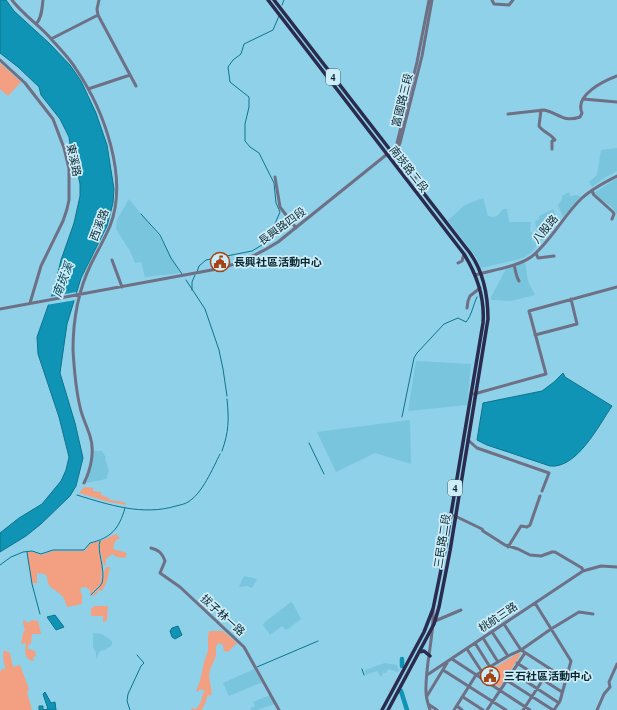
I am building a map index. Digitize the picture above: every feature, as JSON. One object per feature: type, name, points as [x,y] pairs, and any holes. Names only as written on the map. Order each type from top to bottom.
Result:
[{"type":"main road","name":"南崁路二段","points":[[268,0],[464,254],[475,275],[482,299],[483,318],[475,367]]},
{"type":"main road","name":"南崁路二段","points":[[274,0],[477,263],[486,288],[488,319],[481,364]]},
{"type":"main road","name":"三民路二段","points":[[388,710],[434,622],[450,551],[481,364]]},
{"type":"main road","name":"三民路二段","points":[[382,710],[424,632],[433,609],[440,578],[475,367]]},
{"type":"main road","points":[[419,652],[424,651],[430,656]]},
{"type":"street","name":"西溪路","points":[[12,0],[51,39],[75,67],[88,89],[99,113],[110,143],[115,168],[116,199],[110,226],[91,264],[78,295],[75,321],[74,360],[80,408],[91,438],[92,448],[91,463],[84,483]]},
{"type":"street","points":[[36,24],[42,14],[44,0]]},
{"type":"street","points":[[99,0],[97,9],[98,15],[136,86]]},
{"type":"street","name":"富國路三段","points":[[392,153],[396,152],[400,143],[417,79],[429,0]]},
{"type":"street","name":"富國路三段","points":[[425,31],[432,0]]},
{"type":"street","points":[[492,0],[494,4],[498,5],[509,5],[513,0]]},
{"type":"street","points":[[51,39],[98,15]]},
{"type":"street","name":"東溪路","points":[[0,60],[25,83],[53,119],[64,148],[69,169],[69,200],[67,209],[63,221],[41,266],[30,303]]},
{"type":"street","points":[[88,89],[130,75]]},
{"type":"street","points":[[508,114],[541,110],[550,111],[563,119],[575,119],[580,117],[582,113],[580,108],[583,99],[596,87],[617,76]]},
{"type":"street","points":[[583,99],[617,102]]},
{"type":"street","points":[[541,110],[539,126],[544,132],[553,136],[555,140],[552,141],[552,149]]},
{"type":"street","points":[[387,155],[392,153]]},
{"type":"street","name":"長興路四段","points":[[0,308],[227,267],[243,261],[266,249],[296,228],[387,155]]},
{"type":"street","points":[[413,180],[419,175]]},
{"type":"street","name":"八股路","points":[[475,275],[525,261],[536,253],[581,199],[617,176]]},
{"type":"street","points":[[275,177],[280,207],[296,228]]},
{"type":"street","points":[[592,191],[594,195],[613,212],[614,214],[612,219]]},
{"type":"street","points":[[536,253],[538,258],[554,256]]},
{"type":"street","points":[[458,263],[462,261],[464,254]]},
{"type":"street","points":[[112,260],[122,287]]},
{"type":"street","points":[[514,264],[519,281]]},
{"type":"street","points":[[471,395],[546,374],[528,311],[617,287]]},
{"type":"street","points":[[467,308],[470,296],[480,288]]},
{"type":"street","points":[[535,335],[577,324],[571,299]]},
{"type":"street","points":[[468,440],[477,448],[549,473],[542,491]]},
{"type":"street","points":[[508,547],[521,526],[527,527],[530,525],[540,496]]},
{"type":"street","points":[[450,516],[455,516],[482,529],[508,547],[518,549],[530,555],[537,556],[555,552],[582,568],[583,571],[601,566],[617,567]]},
{"type":"street","name":"拔子林一路","points":[[151,548],[158,549],[165,561],[160,574],[180,587],[244,647],[280,710]]},
{"type":"street","name":"桃航三路","points":[[427,675],[583,571]]},
{"type":"street","points":[[506,680],[554,710],[559,702],[571,661],[535,604]]},
{"type":"street","points":[[430,710],[427,696],[427,675],[434,622],[433,609]]},
{"type":"street","points":[[434,622],[461,610]]},
{"type":"street","points":[[462,710],[455,708],[476,675],[521,650],[579,612],[593,614]]},
{"type":"street","points":[[504,624],[521,650],[566,679]]},
{"type":"street","points":[[492,632],[508,656]]},
{"type":"street","points":[[483,638],[498,662]]},
{"type":"street","points":[[475,643],[490,667]]},
{"type":"street","points":[[467,649],[482,672]]},
{"type":"street","points":[[487,710],[525,652]]},
{"type":"street","points":[[452,658],[500,690],[524,709],[530,710]]},
{"type":"street","points":[[427,696],[448,662]]},
{"type":"street","points":[[518,663],[562,692]]},
{"type":"street","points":[[597,710],[604,694],[610,687],[609,682],[617,664]]},
{"type":"street","points":[[524,709],[550,669]]},
{"type":"street","points":[[443,670],[506,710]]},
{"type":"street","points":[[512,672],[559,702]]},
{"type":"street","points":[[463,697],[484,710]]},
{"type":"street","points":[[428,704],[437,710]]},
{"type":"shaded area","points":[[0,63],[21,82],[8,96],[0,89]]},
{"type":"shaded area","points":[[617,148],[617,171],[592,187],[589,182],[597,175],[601,150]]},
{"type":"shaded area","points":[[617,178],[617,214],[611,206],[599,199],[594,193]]},
{"type":"shaded area","points":[[569,192],[570,196],[577,195],[581,197],[563,217],[558,205],[562,199],[562,196]]},
{"type":"shaded area","points":[[483,198],[488,216],[497,216],[503,209],[507,209],[509,222],[531,222],[530,232],[532,232],[532,240],[537,245],[532,252],[525,257],[516,260],[481,268],[476,257],[448,220],[465,205]]},
{"type":"shaded area","points":[[129,199],[159,236],[180,273],[145,277],[141,262],[135,263],[130,251],[116,229],[117,220]]},
{"type":"shaded area","points":[[553,209],[559,221],[542,240],[537,236],[535,221],[539,219],[539,216]]},
{"type":"shaded area","points":[[525,262],[528,281],[535,295],[511,301],[491,300],[491,297],[507,267]]},
{"type":"shaded area","points":[[416,361],[471,364],[467,405],[408,411]]},
{"type":"shaded area","points":[[410,420],[411,464],[375,453],[336,472],[317,432]]},
{"type":"shaded area","points":[[94,451],[102,451],[106,458],[109,471],[107,478],[86,483],[92,464]]},
{"type":"shaded area","points":[[84,487],[93,488],[93,491],[101,492],[101,495],[109,498],[110,500],[124,502],[127,505],[109,502],[79,493]]},
{"type":"shaded area","points":[[116,534],[120,538],[115,541],[113,549],[127,553],[125,558],[117,557],[112,554],[106,559],[104,566],[99,546],[101,541]]},
{"type":"shaded area","points":[[99,541],[98,547],[102,567],[101,583],[90,595],[90,590],[86,587],[81,588],[82,604],[67,607],[63,597],[50,586],[47,581],[47,576],[44,574],[37,573],[37,583],[32,583],[27,552],[42,555],[53,551],[85,551],[90,544]]},
{"type":"shaded area","points":[[110,567],[107,581],[102,591],[98,590],[96,595],[92,596],[102,583],[105,568]]},
{"type":"shaded area","points":[[244,576],[257,579],[252,588],[247,586],[239,587]]},
{"type":"shaded area","points":[[291,602],[301,619],[288,629],[286,630],[282,626],[270,635],[263,625]]},
{"type":"shaded area","points":[[94,606],[108,606],[107,620],[103,623],[103,616],[91,616],[91,609]]},
{"type":"shaded area","points":[[24,620],[28,623],[32,620],[38,621],[41,634],[32,634],[31,644],[28,645],[28,649],[35,651],[36,656],[33,657],[34,660],[31,661],[26,655],[26,643],[21,644],[25,630],[23,623]]},
{"type":"shaded area","points":[[209,631],[223,631],[237,643],[228,652],[224,651],[223,645],[219,643],[216,646],[216,656],[209,676],[212,694],[209,696],[208,694],[202,710],[191,710],[192,708],[196,709],[200,704],[204,691],[208,692],[200,689],[198,692],[196,691],[208,651]]},
{"type":"shaded area","points":[[93,633],[102,634],[112,641],[112,645],[105,650],[100,651],[96,659],[96,653],[93,647]]},
{"type":"shaded area","points":[[4,650],[10,653],[13,667],[20,665],[29,689],[27,692],[32,710],[0,710],[0,672],[3,668],[6,670],[3,657]]},
{"type":"shaded area","points":[[518,653],[521,654],[500,687],[482,676]]},
{"type":"shaded area","points":[[385,663],[397,665],[399,670],[398,672],[388,669],[386,673],[383,672],[381,677],[377,671],[365,675],[365,670]]},
{"type":"shaded area","points":[[254,669],[262,683],[229,696],[223,683]]},
{"type":"shaded area","points":[[270,695],[275,704],[257,710],[251,710],[250,708],[255,706],[253,702]]},
{"type":"water","name":"南崁溪","points":[[0,0],[6,0],[14,11],[49,43],[70,65],[81,81],[96,113],[107,145],[114,189],[113,203],[107,226],[81,278],[67,324],[60,373],[75,423],[83,458],[76,486],[70,496],[41,524],[26,536],[0,552],[0,533],[19,518],[42,504],[61,481],[66,470],[69,457],[59,417],[38,354],[37,337],[54,289],[61,260],[74,223],[80,196],[80,184],[76,165],[71,152],[69,137],[60,119],[41,95],[39,87],[18,67],[0,53]]},
{"type":"water","points":[[563,373],[565,377],[612,406],[594,434],[569,461],[560,465],[550,466],[487,445],[477,440],[483,403],[542,391]]},
{"type":"water","points":[[55,615],[64,627],[56,630],[47,617]]},
{"type":"water","points":[[178,626],[182,635],[175,639],[172,637],[170,631],[172,628]]},
{"type":"water","points":[[45,692],[51,703],[55,702],[56,710],[43,710],[48,709],[43,694]]},
{"type":"water","points":[[39,706],[43,706],[43,710],[39,710]]},
{"type":"pier","points":[[76,292],[76,300],[46,305],[49,297]]},
{"type":"waterway","points":[[282,5],[284,0]]},
{"type":"waterway","points":[[197,272],[199,266],[206,260],[252,251],[267,242],[280,212],[276,203],[274,183],[259,153],[250,147],[245,141],[245,124],[249,107],[249,97],[230,82],[228,67],[233,60],[241,54],[244,44],[273,30],[279,16]]},
{"type":"waterway","points":[[141,214],[160,235],[171,258],[182,274]]},
{"type":"waterway","points":[[192,290],[192,282],[195,275]]},
{"type":"waterway","points":[[186,280],[205,309],[219,350],[227,396]]},
{"type":"waterway","points":[[402,417],[414,358],[417,353],[444,324],[458,318],[466,322],[470,316],[477,297]]},
{"type":"waterway","points":[[222,451],[228,425],[227,399]]},
{"type":"waterway","points":[[309,443],[324,474]]},
{"type":"waterway","points":[[77,495],[114,506],[139,510],[164,509],[182,504],[188,502],[198,493],[207,480],[220,454]]},
{"type":"waterway","points":[[0,565],[11,557],[23,552],[32,551],[41,554],[53,550],[84,550],[90,543],[97,541],[113,532],[120,522],[125,508]]},
{"type":"waterway","points":[[91,595],[100,586],[103,578],[99,549],[100,541]]},
{"type":"waterway","points":[[27,552],[32,584],[40,614]]},
{"type":"waterway","points":[[257,667],[318,641]]},
{"type":"waterway","points":[[130,710],[127,701],[128,694],[141,666],[144,663],[137,655]]},
{"type":"waterway","points":[[402,659],[402,666]]},
{"type":"waterway","points":[[362,669],[364,675]]},
{"type":"waterway","points":[[401,691],[407,710]]},
{"type":"place","name":"長興社區活動中心","points":[[220,262]]},
{"type":"place","name":"三石社區活動中心","points":[[490,676]]}]
